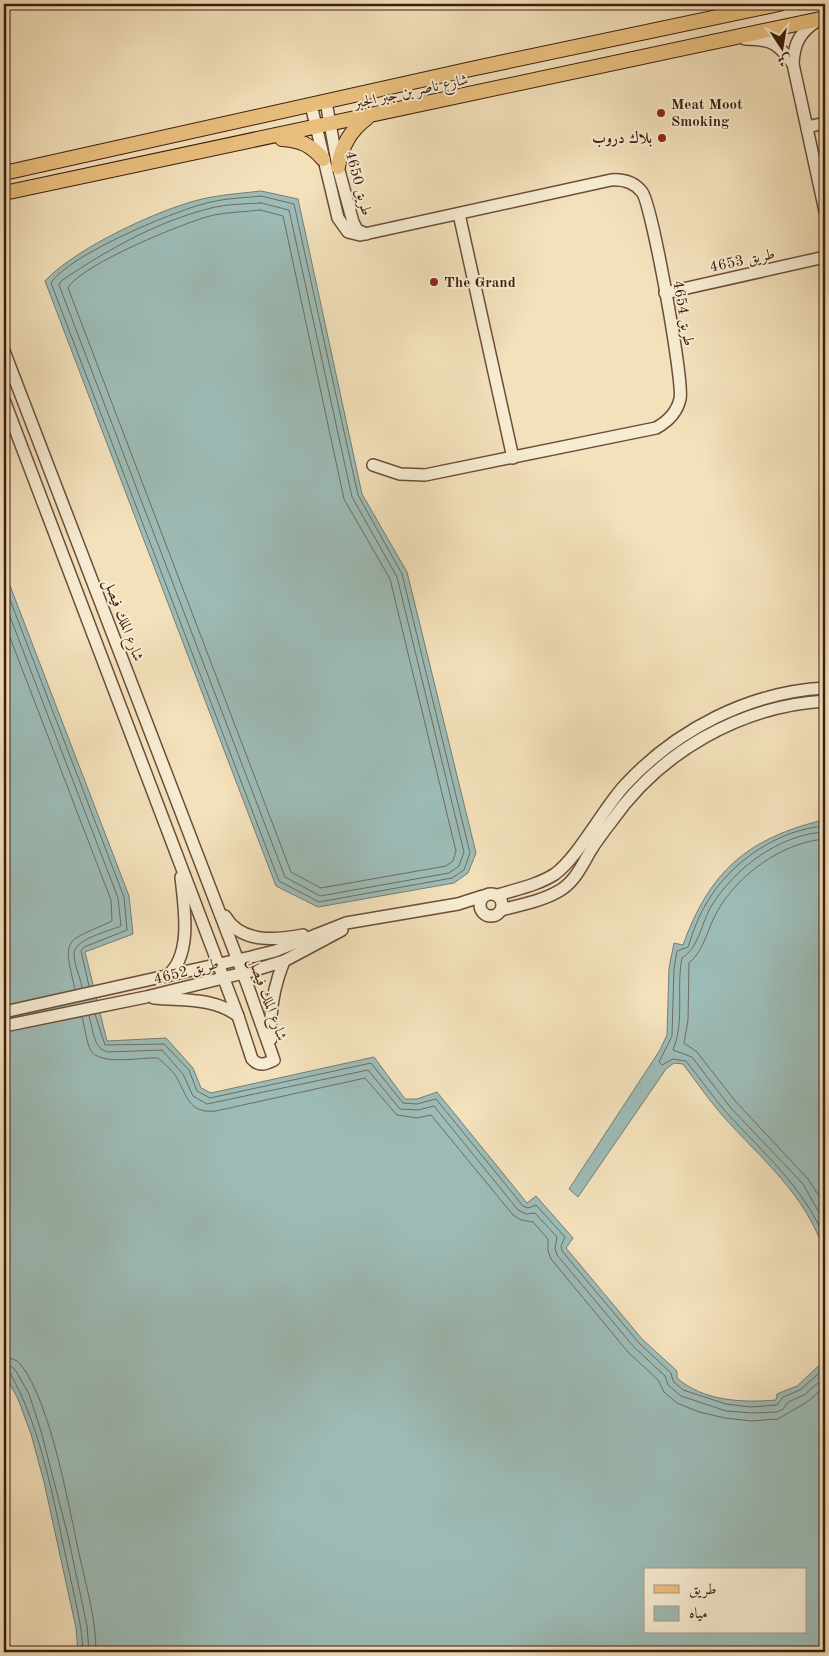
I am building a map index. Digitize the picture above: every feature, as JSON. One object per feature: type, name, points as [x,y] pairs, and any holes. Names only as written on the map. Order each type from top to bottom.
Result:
[{"type":"main road","name":"شارع ناصر بن جبر الجبر","points":[[4,173],[779,4]]},
{"type":"main road","name":"شارع ناصر بن جبر الجبر","points":[[4,193],[822,19]]},
{"type":"main road","points":[[338,167],[341,152],[347,138],[356,126],[368,116]]},
{"type":"main road","points":[[266,138],[303,142],[314,148],[323,159]]},
{"type":"street","points":[[822,19],[801,35],[794,47],[793,64],[825,211]]},
{"type":"street","points":[[730,38],[764,39],[783,49],[793,64]]},
{"type":"street","name":"طريق 4650","points":[[326,102],[323,126],[323,159],[340,224],[348,232],[360,235],[366,234]]},
{"type":"street","name":"طريق 4650","points":[[311,105],[323,126],[338,167],[353,222],[357,230],[366,234]]},
{"type":"street","points":[[807,127],[825,123]]},
{"type":"street","name":"طريق 4654","points":[[366,234],[611,180],[627,181],[634,184],[645,197],[666,293],[681,385],[680,399],[671,416],[656,428],[417,476],[390,472],[372,464]]},
{"type":"street","points":[[459,214],[513,458]]},
{"type":"street","name":"طريق 4653","points":[[666,293],[825,258]]},
{"type":"street","name":"شارع الملك فيصل","points":[[4,351],[216,900],[274,1060],[264,1064],[255,1062],[4,400]]},
{"type":"street","points":[[458,904],[492,893],[498,895],[539,882],[555,873],[569,860],[625,785],[672,743],[705,722],[734,709],[782,695],[825,688]]},
{"type":"street","points":[[501,910],[559,891],[573,880],[592,849],[632,795],[674,757],[693,744],[728,725],[760,713],[780,707],[825,701]]},
{"type":"street","points":[[165,977],[174,970],[178,961],[184,934],[179,860]]},
{"type":"street","points":[[483,896],[480,908],[484,914],[490,916],[497,915],[501,910],[502,901],[498,895]]},
{"type":"street","points":[[216,900],[229,923],[238,931],[256,938],[274,939],[320,932]]},
{"type":"street","points":[[458,904],[480,908]]},
{"type":"street","name":"طريق 4652","points":[[4,1012],[274,951],[346,923],[458,904]]},
{"type":"street","name":"طريق 4652","points":[[4,1026],[146,997],[284,961],[367,920]]},
{"type":"street","points":[[271,1051],[272,1006],[284,961]]},
{"type":"street","points":[[146,997],[212,1003],[221,1005],[238,1016]]},
{"type":"water","points":[[261,191],[298,199],[362,494],[407,572],[476,853],[468,873],[454,883],[318,907],[276,886],[45,281],[59,268],[99,242],[123,229],[172,208],[218,196]]},
{"type":"water","points":[[4,570],[129,896],[133,934],[85,952],[107,1041],[166,1038],[193,1068],[201,1088],[211,1093],[374,1057],[405,1099],[417,1099],[437,1092],[527,1203],[536,1196],[573,1238],[566,1248],[642,1339],[677,1371],[677,1378],[687,1386],[699,1392],[724,1399],[776,1400],[777,1394],[797,1386],[825,1360],[825,1652],[78,1652],[76,1628],[44,1482],[31,1434],[18,1399],[4,1373]]},
{"type":"water","points":[[819,821],[825,821],[825,1254],[817,1233],[795,1196],[782,1179],[722,1115],[683,1064],[674,1063],[666,1069],[578,1197],[569,1189],[660,1050],[667,1035],[669,968],[674,943],[683,945],[693,920],[705,898],[718,879],[733,863],[770,838]]},
{"type":"place","name":"Meat Moot Smoking","points":[[661,113]]},
{"type":"place","name":"بلاك دروب","points":[[662,138]]},
{"type":"place","name":"The Grand","points":[[434,282]]}]
